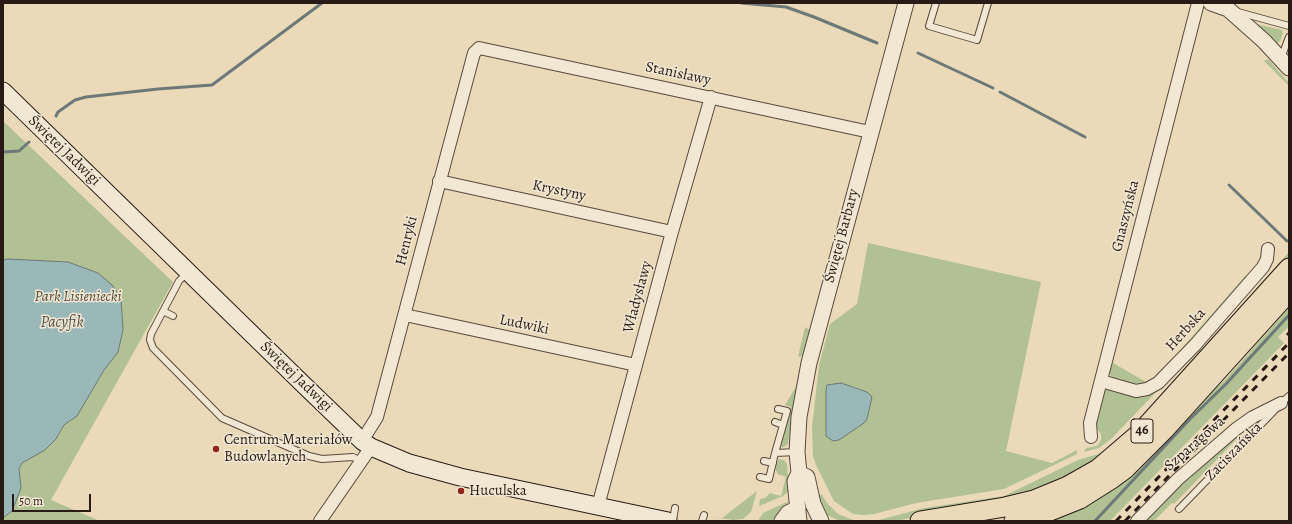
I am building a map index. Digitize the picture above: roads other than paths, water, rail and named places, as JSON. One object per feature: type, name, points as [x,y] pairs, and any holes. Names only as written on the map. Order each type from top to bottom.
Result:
[{"type":"main road","name":"Świętej Jadwigi","points":[[3,91],[366,444],[409,463],[460,477],[598,506],[668,518]]},
{"type":"main road","name":"46","points":[[920,521],[1034,500],[1068,486],[1098,469],[1123,449],[1145,428],[1289,268]]},
{"type":"main road","name":"46","points":[[1014,521],[1050,511],[1080,498],[1125,469],[1161,434],[1289,292]]},
{"type":"street","name":"Świętej Barbary","points":[[799,514],[795,482],[799,473],[797,452],[799,418],[809,363],[906,3]]},
{"type":"street","name":"Gnaszyńska","points":[[1091,437],[1090,423],[1198,3]]},
{"type":"street","points":[[1211,3],[1228,10],[1285,63]]},
{"type":"street","name":"Stanisławy","points":[[479,48],[870,132]]},
{"type":"street","name":"Henryki","points":[[366,444],[377,417],[474,53],[479,48]]},
{"type":"street","name":"Władysławy","points":[[598,506],[672,232],[711,97]]},
{"type":"street","name":"Krystyny","points":[[439,181],[672,232]]},
{"type":"street","name":"Herbska","points":[[1101,382],[1136,391],[1147,389],[1158,383],[1195,345],[1263,267],[1267,259],[1268,249]]},
{"type":"street","name":"Ludwiki","points":[[405,315],[636,365]]},
{"type":"street","name":"Szparagowa","points":[[1137,521],[1178,479],[1236,429],[1253,417],[1285,400]]},
{"type":"street","points":[[320,521],[361,461],[366,444]]},
{"type":"street","name":"Świętej Barbary","points":[[799,473],[807,477],[813,504],[821,521]]},
{"type":"street","points":[[782,521],[788,513],[799,514]]},
{"type":"lane","points":[[936,3],[929,26],[977,40],[988,3]]},
{"type":"lane","points":[[1228,10],[1289,26]]},
{"type":"lane","points":[[1285,63],[1282,52],[1289,37]]},
{"type":"lane","points":[[188,272],[179,281],[151,334],[151,345],[222,418],[308,456],[322,459],[353,457],[361,461]]},
{"type":"lane","points":[[163,311],[173,316]]},
{"type":"lane","name":"Zaciszańska","points":[[1179,508],[1285,400]]},
{"type":"lane","points":[[760,476],[768,479],[787,411],[778,409]]},
{"type":"lane","points":[[775,422],[783,424]]},
{"type":"lane","points":[[775,454],[797,452]]},
{"type":"lane","points":[[764,461],[773,463]]},
{"type":"lane","points":[[668,518],[673,521]]},
{"type":"water","name":"Pacyfik","points":[[3,260],[68,262],[98,273],[112,285],[121,298],[123,330],[118,352],[104,370],[77,416],[64,425],[56,439],[45,450],[22,463],[19,469],[21,488],[12,511],[3,518]]},
{"type":"water","points":[[841,383],[867,392],[872,397],[867,419],[864,423],[839,440],[833,441],[826,436],[826,391],[827,385]]},
{"type":"waterway","points":[[56,116],[58,112],[75,100],[86,97],[212,85],[322,3]]},
{"type":"waterway","points":[[741,3],[786,7],[877,43]]},
{"type":"waterway","points":[[918,53],[993,88]]},
{"type":"waterway","points":[[1000,92],[1085,137]]},
{"type":"waterway","points":[[3,152],[19,151],[29,142]]},
{"type":"waterway","points":[[1229,185],[1287,241]]},
{"type":"waterway","points":[[1095,521],[1190,419],[1226,384],[1289,315]]},
{"type":"railway","points":[[1116,521],[1289,343]]},
{"type":"railway","points":[[1125,521],[1289,353]]},
{"type":"place","name":"Centrum Materiałów Budowlanych","points":[[216,449]]},
{"type":"place","name":"Huculska","points":[[461,491]]},
{"type":"park label","name":"Park Lisieniecki","points":[[78,297]]}]
